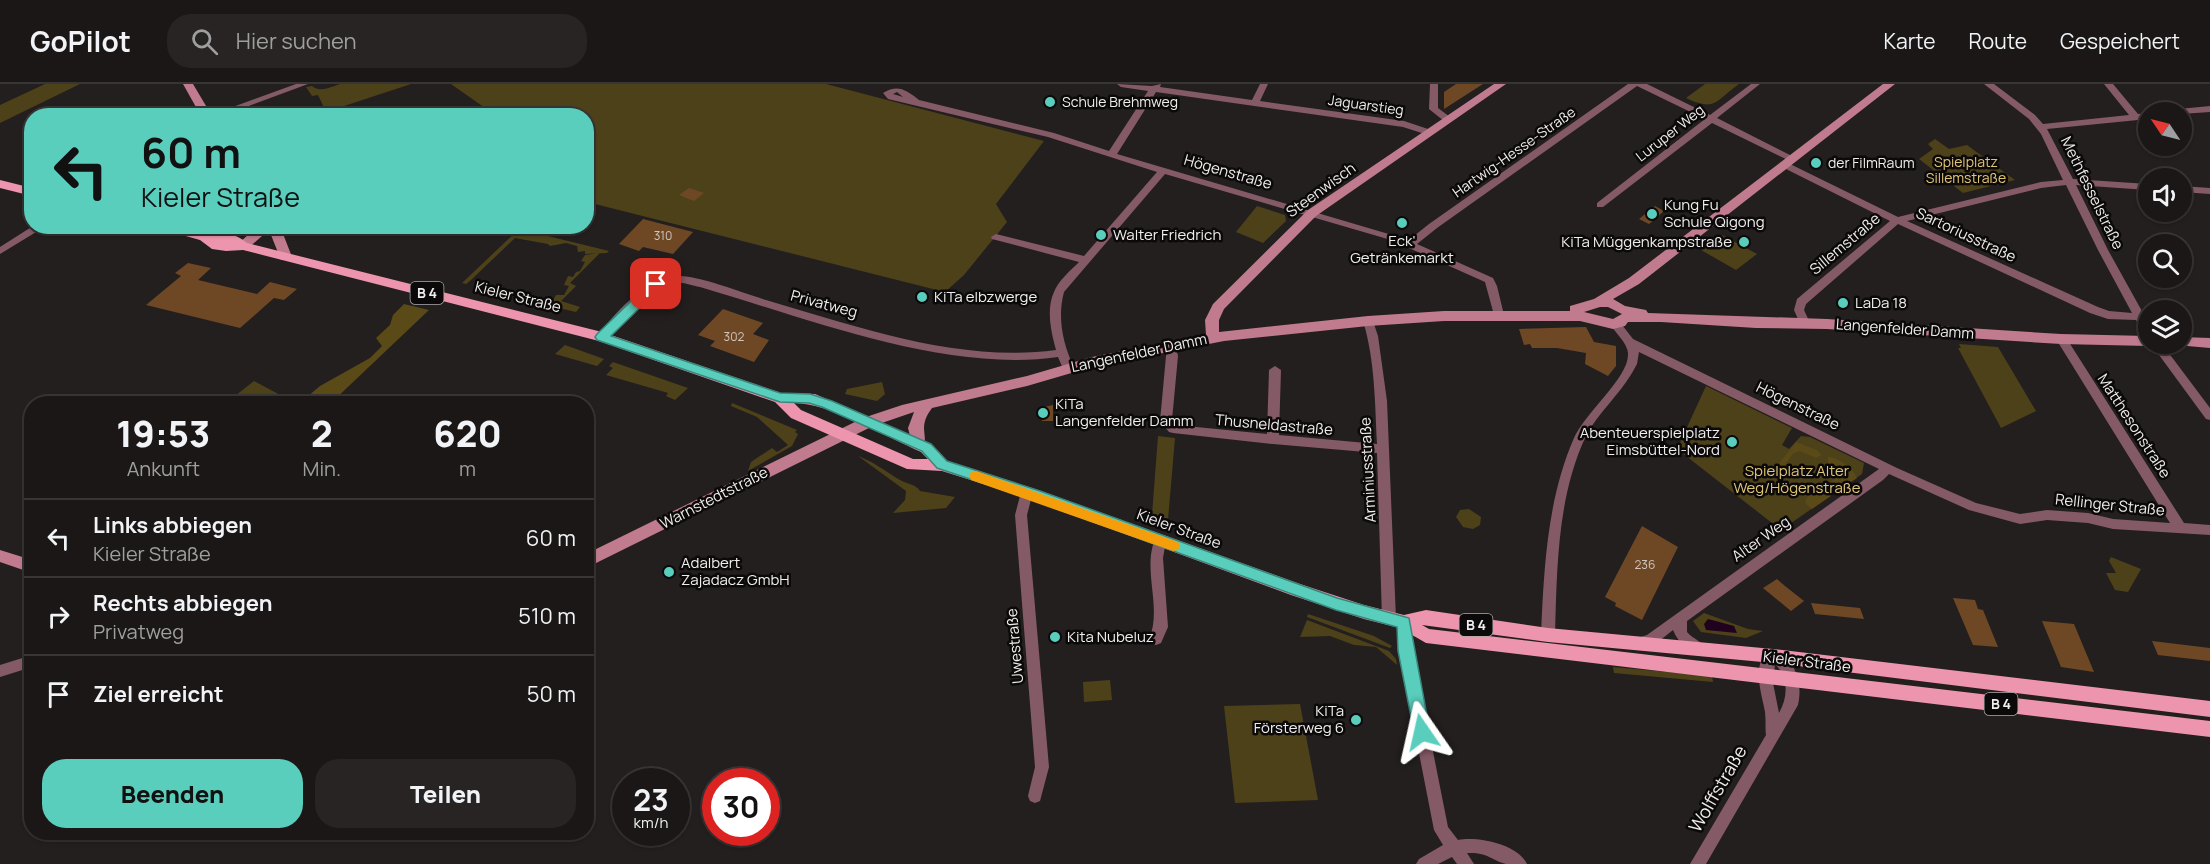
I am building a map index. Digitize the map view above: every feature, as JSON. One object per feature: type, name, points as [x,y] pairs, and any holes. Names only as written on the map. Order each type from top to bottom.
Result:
[{"type":"main road","points":[[0,184],[24,190]]},
{"type":"main road","name":"Kieler Straße","points":[[196,234],[204,236],[212,245],[223,248],[243,246],[602,337],[780,398],[810,398],[926,448],[942,465]]},
{"type":"main road","name":"Kieler Straße","points":[[780,398],[796,414],[912,465],[942,465],[1027,492],[1336,604],[1396,621],[1426,636],[2210,729]]},
{"type":"main road","name":"Kieler Straße","points":[[1396,621],[1425,617],[1548,635],[1773,656],[2210,709]]},
{"type":"street","points":[[188,84],[202,108]]},
{"type":"street","points":[[235,108],[304,84]]},
{"type":"street","name":"Jaguarstieg","points":[[1121,84],[1156,86],[1408,125],[1428,132]]},
{"type":"street","points":[[1255,103],[1264,84]]},
{"type":"street","points":[[1434,84],[1433,109],[1447,119]]},
{"type":"street","name":"Steenwisch","points":[[1213,338],[1211,324],[1218,307],[1312,213],[1447,119],[1502,84]]},
{"type":"street","name":"Hartwig-Hesse-Straße","points":[[1411,244],[1634,84]]},
{"type":"street","name":"Sartoriusstraße","points":[[1640,84],[1710,119],[1897,220],[2099,312],[2138,317]]},
{"type":"street","name":"Luruper Weg","points":[[1600,205],[1756,84]]},
{"type":"street","points":[[1596,310],[1619,288],[1634,281],[1890,84]]},
{"type":"street","name":"Methfesselstraße","points":[[1988,84],[2041,127],[2138,315]]},
{"type":"street","points":[[2108,84],[2135,117]]},
{"type":"street","points":[[1111,155],[1156,86]]},
{"type":"street","name":"Högenstraße","points":[[916,102],[1023,128],[1411,244],[1489,280],[1498,312]]},
{"type":"street","points":[[2192,111],[2210,109]]},
{"type":"street","points":[[2041,127],[2138,117]]},
{"type":"street","points":[[1068,368],[1061,353],[1056,306],[1058,294],[1163,171]]},
{"type":"street","name":"Sillemstraße","points":[[1805,323],[1799,310],[1801,302],[1897,220],[2041,185],[2069,182],[2138,186]]},
{"type":"street","points":[[2192,190],[2210,191]]},
{"type":"street","points":[[0,251],[28,234]]},
{"type":"street","points":[[243,246],[257,234]]},
{"type":"street","points":[[277,234],[286,257]]},
{"type":"street","points":[[996,237],[1086,260]]},
{"type":"street","name":"Privatweg","points":[[602,337],[656,284],[677,279],[839,324],[941,348],[990,356],[1046,356],[1061,353]]},
{"type":"street","points":[[1620,315],[1621,297],[1634,281]]},
{"type":"street","name":"Langenfelder Damm","points":[[1596,310],[1605,323],[1620,315]]},
{"type":"street","name":"Langenfelder Damm","points":[[842,434],[868,422],[927,404],[1027,381],[1068,368],[1213,338],[1368,321],[1498,312],[1596,310],[1620,315],[1756,323],[1805,323],[2061,339],[2138,340]]},
{"type":"street","name":"Högenstraße","points":[[1620,315],[1629,342],[1887,468],[1973,507]]},
{"type":"street","name":"Arminiusstraße","points":[[1368,321],[1373,336],[1380,386],[1396,621],[1406,651],[1441,830],[1466,864]]},
{"type":"street","name":"Matthesonstraße","points":[[2061,339],[2181,529]]},
{"type":"street","points":[[1548,635],[1550,593],[1562,492],[1586,425],[1614,390],[1631,363],[1634,351],[1629,342]]},
{"type":"street","points":[[2192,342],[2210,343]]},
{"type":"street","name":"Thusneldastraße","points":[[1171,347],[1166,421],[1169,427],[1179,431],[1384,449]]},
{"type":"street","points":[[2164,354],[2210,416]]},
{"type":"street","points":[[1273,440],[1275,370]]},
{"type":"street","points":[[918,444],[915,427],[919,415],[927,404]]},
{"type":"street","name":"Warnstedtstraße","points":[[594,558],[842,434]]},
{"type":"street","name":"Alter Weg","points":[[1636,643],[1651,639],[1879,477],[1887,468]]},
{"type":"street","name":"Uwestraße","points":[[1027,492],[1021,515],[1042,767],[1035,796]]},
{"type":"street","name":"Rellinger Straße","points":[[1973,507],[2020,519],[2047,515],[2088,518],[2113,524],[2210,530]]},
{"type":"street","points":[[1156,639],[1161,627],[1157,558],[1160,541]]},
{"type":"street","points":[[0,556],[24,564]]},
{"type":"street","points":[[1682,616],[1679,623],[1681,634],[1690,644],[1701,649]]},
{"type":"street","points":[[1764,675],[1766,666],[1773,656],[1786,665],[1791,678]]},
{"type":"street","points":[[0,671],[24,664]]},
{"type":"street","name":"Wolffstraße","points":[[1764,675],[1774,712],[1772,734]]},
{"type":"street","name":"Wolffstraße","points":[[1698,864],[1791,705],[1793,695],[1791,678]]},
{"type":"street","points":[[1424,864],[1454,848],[1468,845],[1491,848],[1519,864]]},
{"type":"green space","points":[[45,84],[80,84],[31,108],[24,108],[24,111],[0,123],[0,105]]},
{"type":"green space","points":[[340,84],[411,84],[338,108],[324,108],[318,95],[312,96],[306,87],[329,88]]},
{"type":"green space","points":[[451,84],[826,84],[1044,141],[996,204],[1007,222],[964,275],[945,292],[594,204],[594,108],[485,108]]},
{"type":"green space","points":[[1705,84],[1739,84],[1715,103],[1704,104],[1686,98]]},
{"type":"green space","name":"Spielplatz Sillemstraße","points":[[1935,139],[1949,149],[1967,145],[2015,180],[1963,193],[1919,159],[1933,149],[1928,144]]},
{"type":"green space","points":[[1257,206],[1285,215],[1286,221],[1263,243],[1236,232]]},
{"type":"green space","points":[[514,234],[539,234],[609,251],[585,254],[585,251],[578,252],[577,246],[566,243],[550,246],[515,238],[471,280],[466,284],[462,283]]},
{"type":"green space","points":[[1722,235],[1757,254],[1736,270],[1701,250]]},
{"type":"green space","points":[[600,253],[570,283],[576,286],[561,301],[580,307],[576,312],[550,306],[556,295],[564,295],[569,286],[564,285],[568,276],[573,277],[576,272],[580,271],[585,262],[581,261],[585,255]]},
{"type":"green space","points":[[1959,344],[1998,347],[2036,411],[2001,428],[1958,348],[1961,348]]},
{"type":"green space","points":[[565,345],[604,359],[597,366],[555,354]]},
{"type":"green space","points":[[613,362],[688,388],[675,400],[666,396],[668,393],[606,375],[613,368],[609,366]]},
{"type":"green space","points":[[254,381],[282,396],[235,396]]},
{"type":"green space","points":[[882,382],[885,394],[877,401],[845,394],[847,389]]},
{"type":"green space","name":"Spielplatz Alter Weg/Högenstraße","points":[[1706,386],[1792,428],[1782,445],[1789,449],[1801,436],[1810,437],[1864,463],[1862,474],[1781,530],[1677,449]]},
{"type":"green space","points":[[732,403],[797,430],[795,432],[798,434],[792,446],[748,471],[751,462],[772,448],[777,452],[788,445],[757,417],[731,406]]},
{"type":"green space","points":[[1158,436],[1175,438],[1168,520],[1152,515]]},
{"type":"green space","points":[[858,456],[900,480],[914,485],[920,491],[955,497],[946,508],[893,513],[905,500],[906,491]]},
{"type":"green space","points":[[1469,509],[1481,517],[1480,525],[1473,529],[1463,527],[1456,517],[1460,510]]},
{"type":"green space","points":[[2111,557],[2141,569],[2128,592],[2115,590],[2106,573],[2116,573],[2109,561]]},
{"type":"green space","points":[[1704,613],[1748,629],[1763,631],[1746,638],[1701,632],[1693,621]]},
{"type":"green space","points":[[1308,614],[1374,636],[1392,646],[1390,648],[1307,617]]},
{"type":"green space","points":[[1307,620],[1389,651],[1396,659],[1397,665],[1376,647],[1354,645],[1330,636],[1300,637]]},
{"type":"green space","points":[[1613,667],[1712,676],[1713,682],[1614,673]]},
{"type":"green space","points":[[1110,680],[1112,700],[1084,702],[1083,682]]},
{"type":"green space","points":[[1300,704],[1318,800],[1235,803],[1224,706]]},
{"type":"shaded area","points":[[404,304],[429,310],[338,396],[308,396],[320,386],[370,358],[382,346],[376,338],[390,325],[393,315]]},
{"type":"shaded area","points":[[1796,442],[1817,450],[1822,455],[1816,458],[1799,451],[1793,454],[1784,466],[1777,466]]},
{"type":"shaded area","points":[[1828,457],[1845,464],[1857,478],[1812,509],[1805,503],[1807,497],[1838,477],[1838,471],[1828,463]]},
{"type":"shaded area","points":[[1708,619],[1734,626],[1737,633],[1706,630],[1704,624]]},
{"type":"building","points":[[1456,84],[1483,84],[1444,109],[1444,92]]},
{"type":"building","points":[[689,188],[704,193],[694,201],[679,195]]},
{"type":"building","name":"Kung Fu Schule Qigong","points":[[1655,206],[1664,211],[1649,224],[1639,219]]},
{"type":"building","points":[[643,219],[693,232],[673,254],[643,247],[639,251],[619,244]]},
{"type":"building","points":[[188,263],[211,268],[198,280],[257,294],[270,282],[297,289],[284,300],[274,298],[240,328],[146,305],[181,276],[175,273]]},
{"type":"building","points":[[723,309],[763,323],[753,334],[769,340],[754,362],[710,346],[715,341],[698,335]]},
{"type":"building","points":[[1586,327],[1594,342],[1616,346],[1616,366],[1608,376],[1585,364],[1586,353],[1557,348],[1532,348],[1530,344],[1524,345],[1519,329]]},
{"type":"building","name":"KiTa Langenfelder Damm","points":[[1053,405],[1053,421],[1042,421],[1040,408]]},
{"type":"building","points":[[1642,526],[1678,547],[1642,620],[1615,606],[1616,603],[1605,597]]},
{"type":"building","points":[[1777,579],[1804,601],[1791,611],[1763,588]]},
{"type":"building","points":[[1953,598],[1975,600],[1978,609],[1983,610],[1998,647],[1973,645]]},
{"type":"building","points":[[1811,603],[1860,608],[1864,619],[1815,614]]},
{"type":"building","points":[[2042,621],[2074,624],[2094,672],[2061,667]]},
{"type":"building","points":[[2152,641],[2210,648],[2210,661],[2158,655]]},
{"type":"slow traffic","points":[[976,476],[1035,495],[1173,546]]},
{"type":"place","name":"Schule Brehmweg","points":[[1050,102]]},
{"type":"place","name":"der FilmRaum","points":[[1816,163]]},
{"type":"place","name":"Kung Fu Schule Qigong","points":[[1652,214]]},
{"type":"place","name":"Eck' Getränkemarkt","points":[[1402,223]]},
{"type":"place","name":"Walter Friedrich","points":[[1101,235]]},
{"type":"place","name":"KiTa Müggenkampstraße","points":[[1744,242]]},
{"type":"place","name":"KiTa elbzwerge","points":[[922,297]]},
{"type":"place","name":"LaDa 18","points":[[1843,303]]},
{"type":"place","name":"KiTa Langenfelder Damm","points":[[1043,413]]},
{"type":"place","name":"Abenteuerspielplatz Eimsbüttel-Nord","points":[[1732,442]]},
{"type":"place","name":"Adalbert Zajadacz GmbH","points":[[669,572]]},
{"type":"place","name":"Kita Nubeluz","points":[[1055,637]]},
{"type":"place","name":"KiTa Försterweg 6","points":[[1356,720]]},
{"type":"route","points":[[656,284],[602,337],[780,398],[810,398],[827,404],[926,448],[942,465],[1035,495],[1336,604],[1404,622],[1406,651],[1422,732]]}]
